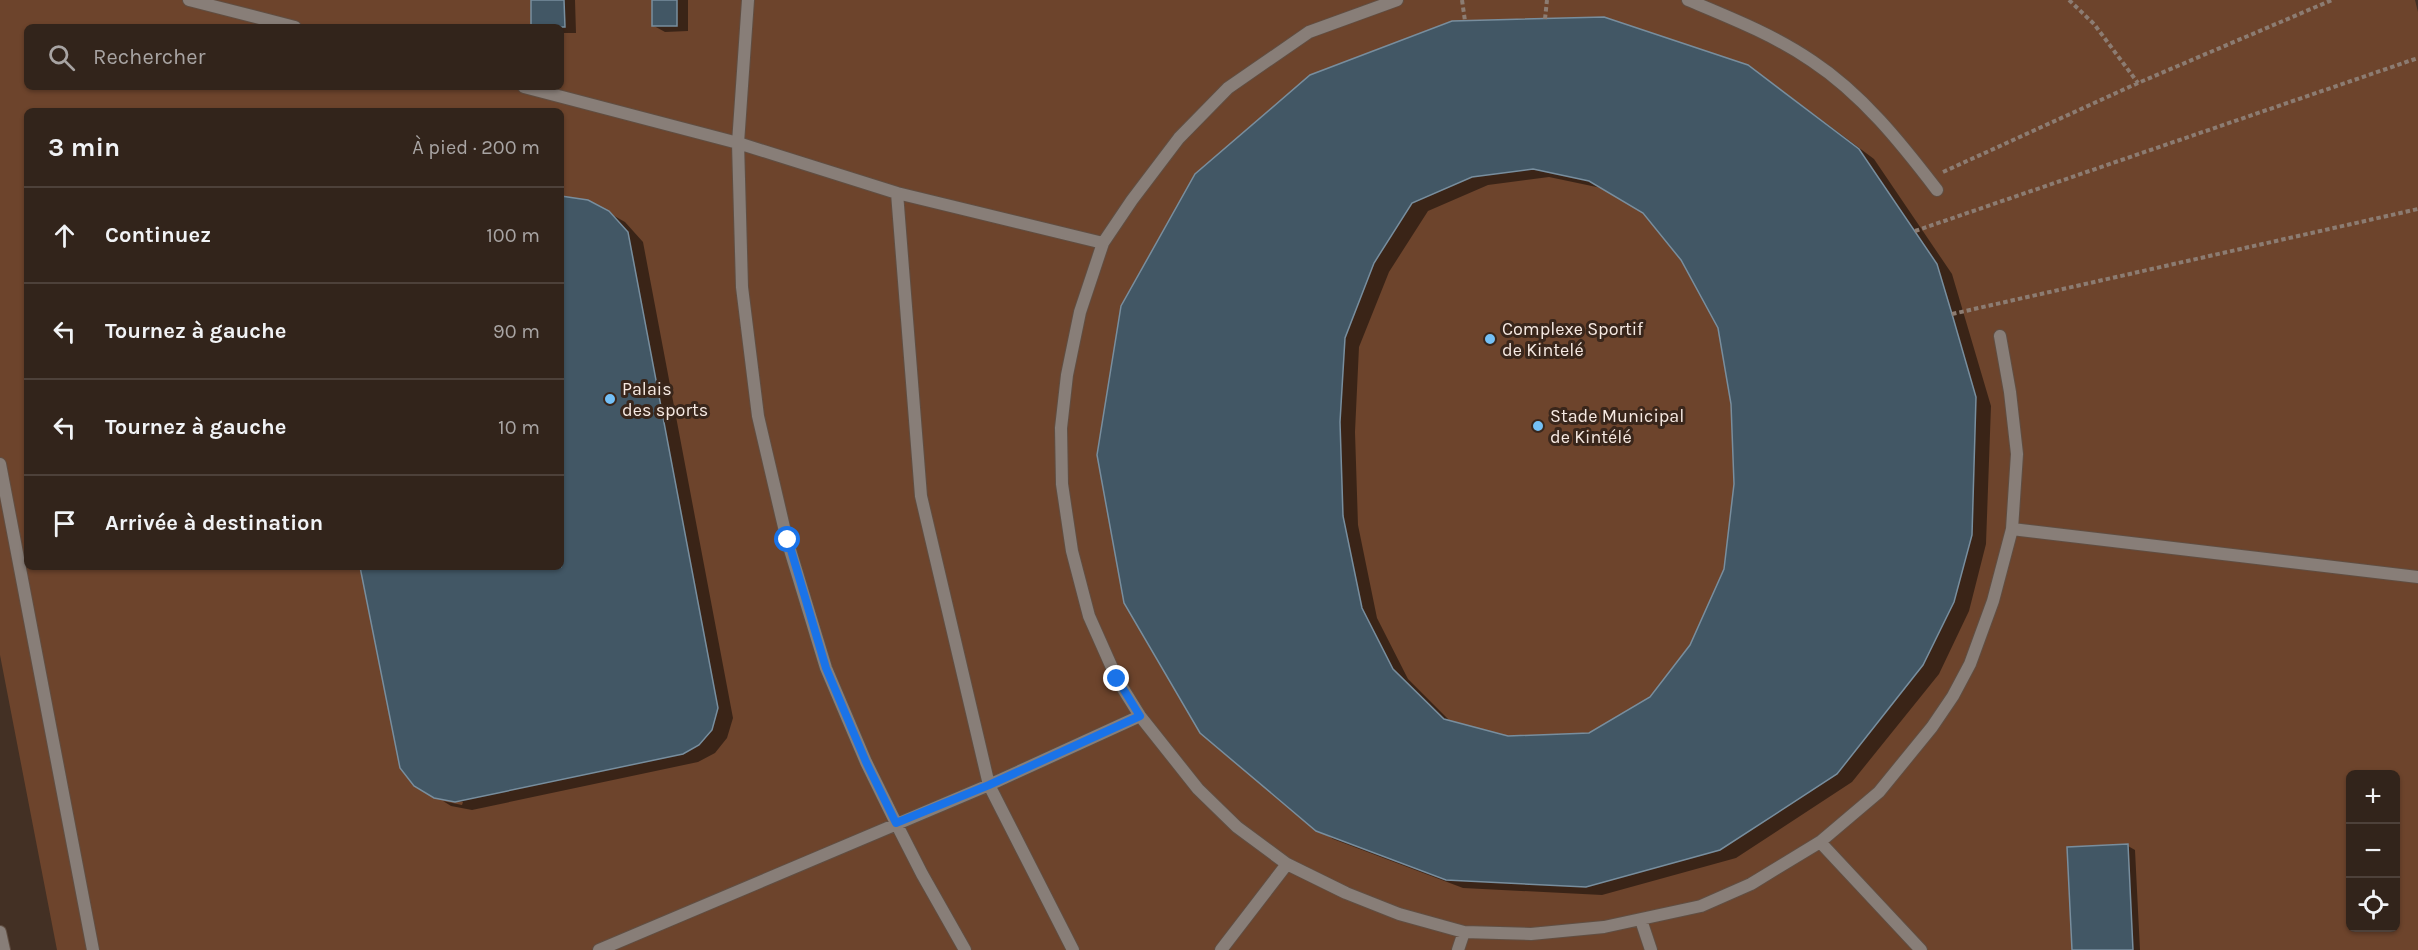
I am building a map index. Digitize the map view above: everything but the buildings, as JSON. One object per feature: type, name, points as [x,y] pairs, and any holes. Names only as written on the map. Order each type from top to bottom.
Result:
[{"type":"street","points":[[189,0],[283,24]]},
{"type":"street","points":[[748,0],[738,143],[742,287],[758,416],[788,540],[826,668],[866,762],[896,823],[965,950]]},
{"type":"street","points":[[1396,0],[1309,32],[1228,88],[1179,138],[1103,243],[1080,312],[1061,428],[1062,484],[1072,552],[1089,616],[1117,679],[1140,716],[1198,789],[1237,827],[1287,864],[1346,893],[1399,914],[1464,932],[1531,934],[1571,932],[1641,920],[1701,906],[1751,884],[1820,842],[1879,792],[1908,759],[1953,696],[1970,664],[1993,601],[2013,529],[2017,454],[2010,392],[2000,336]]},
{"type":"street","points":[[1688,0],[1768,34],[1814,62],[1856,97],[1898,139],[1937,190]]},
{"type":"street","points":[[535,90],[738,143],[897,193],[1103,243]]},
{"type":"street","points":[[897,193],[921,496],[989,785],[1073,950]]},
{"type":"street","points":[[0,464],[93,950]]},
{"type":"street","points":[[2013,529],[2418,577]]},
{"type":"street","points":[[599,950],[989,785],[1140,716]]},
{"type":"street","points":[[1820,842],[1921,950]]},
{"type":"street","points":[[1221,950],[1287,864]]},
{"type":"street","points":[[1641,920],[1651,950]]},
{"type":"street","points":[[0,932],[4,950]]},
{"type":"street","points":[[1458,950],[1464,932]]},
{"type":"path","points":[[1462,0],[1465,21]]},
{"type":"path","points":[[1545,19],[1547,0]]},
{"type":"path","points":[[2069,0],[2094,24],[2138,83]]},
{"type":"path","points":[[1928,178],[2138,83],[2332,0]]},
{"type":"path","points":[[1915,231],[2418,58]]},
{"type":"path","points":[[1952,314],[2418,209]]},
{"type":"shaded area","name":"Complexe Sportif de Kintelé","points":[[0,0],[2415,0],[2418,12],[2418,950],[57,950],[0,655]]},
{"type":"place","name":"Complexe Sportif de Kintelé","points":[[1490,339]]},
{"type":"place","name":"Palais des sports","points":[[610,399]]},
{"type":"place","name":"Stade Municipal de Kintélé","points":[[1538,426]]},
{"type":"route","points":[[788,540],[826,668],[866,762],[896,823],[989,785],[1140,716],[1117,679]]}]
